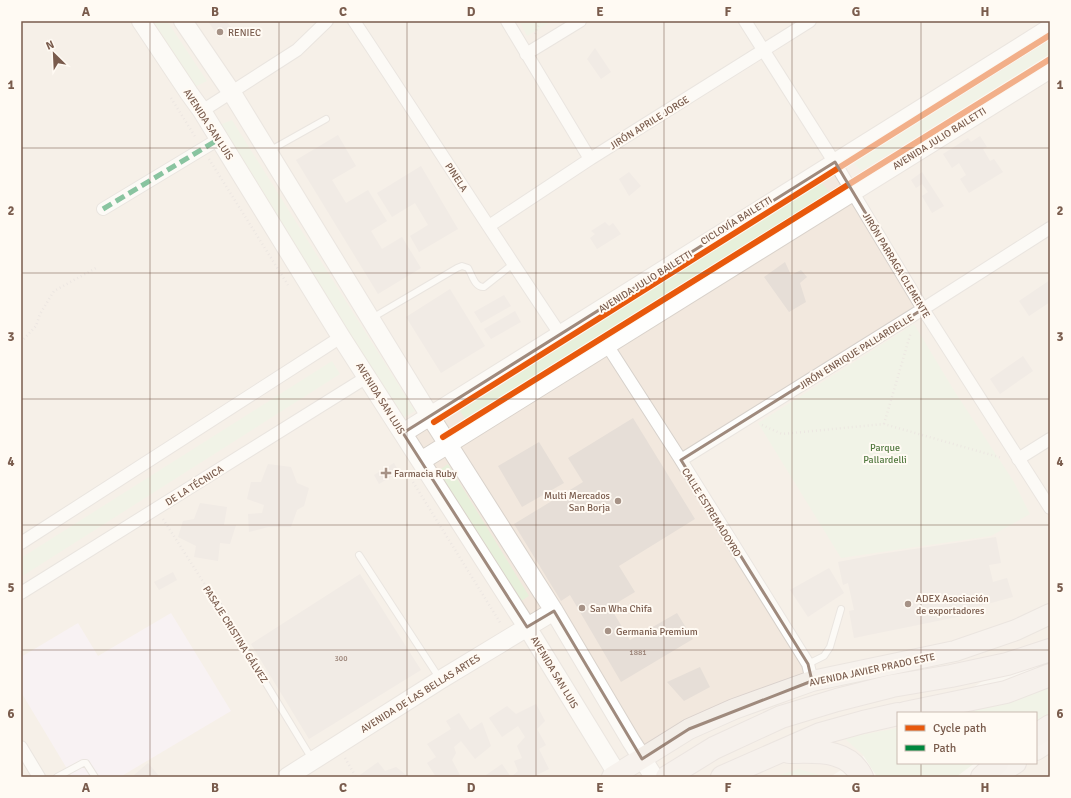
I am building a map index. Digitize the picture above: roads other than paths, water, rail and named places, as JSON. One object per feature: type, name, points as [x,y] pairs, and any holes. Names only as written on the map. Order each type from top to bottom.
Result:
[{"type":"highway","points":[[951,676],[992,663],[1050,636]]},
{"type":"highway","name":"AVENIDA JAVIER PRADO ESTE","points":[[653,771],[714,748],[781,717],[837,700],[892,686],[951,676],[1007,664],[1050,650]]},
{"type":"highway","points":[[910,712],[1006,692],[1050,675]]},
{"type":"highway","points":[[722,777],[820,734],[897,714]]},
{"type":"highway","points":[[1037,734],[1050,726]]},
{"type":"highway","points":[[777,752],[821,752],[845,758],[858,768],[862,777]]},
{"type":"highway","points":[[982,777],[996,764]]},
{"type":"main road","name":"AVENIDA JAVIER PRADO ESTE","points":[[616,776],[653,771],[689,729],[810,673],[955,651],[1016,630],[1050,614]]},
{"type":"main road","points":[[1037,749],[1050,741]]},
{"type":"main road","points":[[994,777],[1014,764]]},
{"type":"street","name":"AVENIDA SAN LUIS","points":[[141,21],[202,111],[341,336],[527,627],[616,776]]},
{"type":"street","points":[[183,21],[232,93],[430,416],[554,611],[653,771]]},
{"type":"street","points":[[202,111],[297,50],[327,21]]},
{"type":"street","name":"PINELA","points":[[354,21],[489,226],[512,264],[560,334]]},
{"type":"street","points":[[507,21],[590,159]]},
{"type":"street","points":[[526,54],[580,21]]},
{"type":"street","name":"JIRÓN PARRAGA CLEMENTE","points":[[745,21],[835,162],[920,311],[1050,508]]},
{"type":"street","name":"JIRÓN APRILE JORGE","points":[[489,226],[590,159],[810,21]]},
{"type":"street","name":"AVENIDA JULIO BAILETTI","points":[[403,433],[1050,28]]},
{"type":"street","name":"AVENIDA JULIO BAILETTI","points":[[421,461],[1050,69]]},
{"type":"street","points":[[103,209],[219,138]]},
{"type":"street","name":"JIRÓN ENRIQUE PALLARDELLE","points":[[681,460],[1050,228]]},
{"type":"street","points":[[21,543],[341,336]]},
{"type":"street","name":"CALLE ESTREMADOYRO","points":[[607,345],[681,460],[810,673]]},
{"type":"street","name":"DE LA TÉCNICA","points":[[21,593],[367,377]]},
{"type":"street","points":[[1018,459],[1050,438]]},
{"type":"street","name":"AVENIDA DE LAS BELLAS ARTES","points":[[287,777],[440,680],[554,611]]},
{"type":"street","points":[[21,747],[39,777]]},
{"type":"lane","points":[[268,152],[326,119]]},
{"type":"lane","points":[[370,319],[462,266],[468,268],[478,286],[481,288],[512,264]]},
{"type":"lane","points":[[359,554],[440,680]]},
{"type":"lane","name":"PASAJE CRISTINA GÁLVEZ","points":[[214,598],[313,760]]},
{"type":"lane","points":[[810,673],[830,647],[841,609]]},
{"type":"lane","points":[[58,777],[83,763],[86,763],[95,777]]},
{"type":"place","name":"RENIEC","points":[[220,32]]},
{"type":"place","name":"Farmacia Ruby","points":[[386,473]]},
{"type":"place","name":"Multi Mercados San Borja","points":[[618,501]]},
{"type":"place","name":"ADEX Asociación de exportadores","points":[[908,604]]},
{"type":"place","name":"San Wha Chifa","points":[[582,608]]},
{"type":"place","name":"Germania Premium","points":[[608,631]]},
{"type":"park label","name":"Parque Pallardelli","points":[[885,452]]}]
